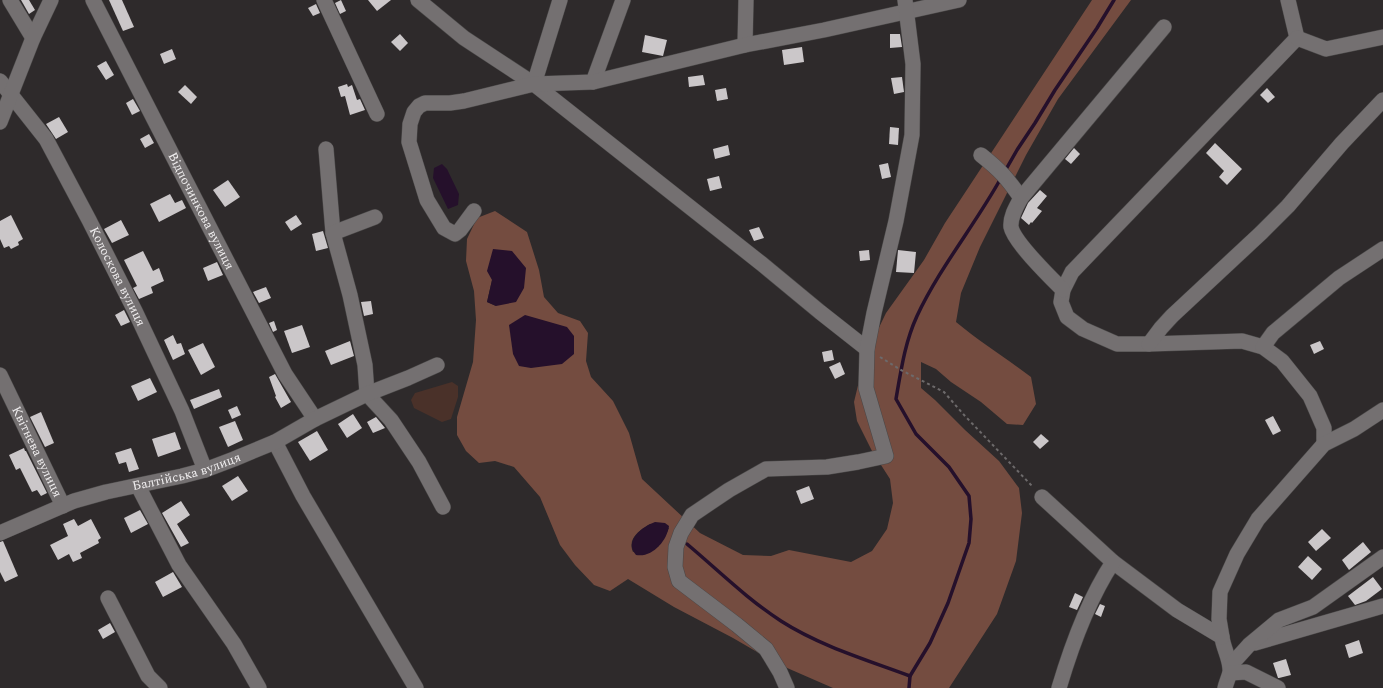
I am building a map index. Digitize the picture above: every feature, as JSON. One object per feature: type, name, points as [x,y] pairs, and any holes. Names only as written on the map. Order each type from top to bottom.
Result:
[{"type":"street","points":[[10,0],[33,38]]},
{"type":"street","points":[[0,122],[33,38],[51,0]]},
{"type":"street","name":"Відпочинкова вулиця","points":[[93,0],[285,374],[315,418]]},
{"type":"street","points":[[324,0],[377,114]]},
{"type":"street","points":[[534,84],[560,0]]},
{"type":"street","points":[[594,82],[622,0]]},
{"type":"street","points":[[744,45],[746,0]]},
{"type":"street","points":[[474,211],[460,230],[455,234],[444,228],[427,200],[409,142],[410,124],[414,112],[419,106],[425,103],[450,103],[464,101],[534,84],[594,82],[744,45],[824,30],[906,6],[959,0]]},
{"type":"street","points":[[1288,0],[1297,38]]},
{"type":"street","points":[[421,1],[464,38],[534,84],[867,349]]},
{"type":"street","points":[[787,688],[780,672],[766,649],[738,625],[679,581],[675,567],[676,547],[681,533],[692,515],[729,490],[766,469],[827,467],[886,456],[866,388],[867,349],[896,221],[912,135],[913,64],[906,6]]},
{"type":"street","points":[[1063,290],[1020,244],[1011,228],[1013,214],[1021,198],[1164,27]]},
{"type":"street","points":[[1297,38],[1326,49],[1383,37]]},
{"type":"street","points":[[1297,38],[1072,272],[1063,290],[1061,302],[1067,317],[1083,329],[1117,344],[1242,340],[1263,347],[1282,361],[1310,396],[1324,428],[1324,444]]},
{"type":"street","name":"Колоскова вулиця","points":[[0,81],[46,139],[89,220],[135,311],[182,411],[205,470]]},
{"type":"street","points":[[1149,344],[1172,316],[1261,234],[1288,206],[1342,143],[1383,100]]},
{"type":"street","points":[[326,149],[333,233],[350,295],[365,365],[367,394],[391,420],[419,462],[443,506]]},
{"type":"street","points":[[981,155],[1003,174],[1021,198]]},
{"type":"street","points":[[333,233],[374,216]]},
{"type":"street","points":[[1263,347],[1273,333],[1339,278],[1383,249]]},
{"type":"street","name":"Балтійська вулиця","points":[[0,533],[63,506],[106,492],[205,470],[275,442],[315,418],[367,394],[437,365]]},
{"type":"street","name":"Квітнева вулиця","points":[[0,375],[63,506]]},
{"type":"street","points":[[1230,669],[1223,645],[1219,619],[1220,592],[1237,554],[1258,519],[1324,444],[1354,430],[1383,410]]},
{"type":"street","points":[[275,442],[303,496],[416,688]]},
{"type":"street","points":[[138,486],[179,565],[234,644],[259,688]]},
{"type":"street","points":[[1042,497],[1113,562],[1177,610],[1222,637]]},
{"type":"street","points":[[1225,688],[1230,669],[1250,645],[1280,620],[1313,606],[1383,557]]},
{"type":"street","points":[[1059,688],[1082,623],[1102,579],[1113,562]]},
{"type":"street","points":[[108,598],[148,676],[160,688]]},
{"type":"street","points":[[1250,645],[1383,606]]},
{"type":"street","points":[[1230,669],[1246,672],[1278,688]]},
{"type":"path","points":[[867,349],[901,370],[944,392],[1042,497]]},
{"type":"shaded area","points":[[1092,0],[1131,0],[1058,99],[1026,155],[980,247],[961,293],[956,322],[1031,377],[1036,404],[1023,425],[1007,424],[981,402],[951,382],[936,369],[921,362],[921,388],[999,461],[1019,488],[1022,513],[1016,561],[997,614],[949,688],[833,688],[778,664],[674,607],[628,579],[610,591],[594,585],[575,565],[560,545],[540,497],[514,467],[495,461],[479,463],[466,451],[457,435],[457,417],[473,362],[476,320],[474,291],[466,261],[467,239],[477,218],[495,211],[527,232],[539,270],[544,297],[558,313],[580,321],[588,333],[586,361],[591,377],[613,401],[629,433],[642,479],[700,533],[743,555],[771,556],[789,550],[851,562],[872,551],[887,529],[893,503],[890,479],[872,451],[857,421],[854,402],[860,377],[872,342],[886,313],[924,260],[945,223]],"holes":[[[492,280],[496,306],[487,302]],[[650,524],[669,528],[658,547],[633,552],[633,539],[642,529]]]},
{"type":"shaded area","points":[[442,164],[447,169],[459,194],[458,205],[448,209],[433,178],[434,168]]},
{"type":"shaded area","points":[[493,249],[512,251],[526,268],[524,288],[516,302],[496,306],[487,302],[492,280],[487,271]]},
{"type":"shaded area","points":[[525,315],[567,327],[574,336],[574,354],[562,364],[531,368],[519,366],[513,354],[509,325]]},
{"type":"shaded area","points":[[452,382],[458,386],[458,397],[451,419],[442,422],[414,408],[411,400],[415,393]]},
{"type":"shaded area","points":[[655,522],[665,523],[669,526],[668,532],[662,543],[648,554],[636,555],[633,550],[633,539],[645,527]]},
{"type":"building","points":[[21,0],[29,0],[35,10],[29,14]]},
{"type":"building","points":[[109,0],[122,0],[134,27],[123,31]]},
{"type":"building","points":[[341,0],[346,11],[340,14],[335,3]]},
{"type":"building","points":[[368,0],[391,0],[377,11]]},
{"type":"building","points":[[316,4],[320,13],[313,16],[308,8]]},
{"type":"building","points":[[400,34],[408,43],[400,51],[391,42]]},
{"type":"building","points":[[890,34],[900,34],[902,47],[890,48]]},
{"type":"building","points":[[645,35],[667,40],[663,56],[642,52]]},
{"type":"building","points":[[802,47],[804,62],[784,65],[782,50]]},
{"type":"building","points":[[172,49],[176,59],[164,64],[160,54]]},
{"type":"building","points":[[106,61],[114,75],[106,80],[97,66]]},
{"type":"building","points":[[703,75],[705,85],[689,87],[688,77]]},
{"type":"building","points":[[902,77],[904,92],[894,94],[891,78]]},
{"type":"building","points":[[347,84],[348,87],[352,85],[357,100],[360,99],[365,110],[350,115],[345,96],[341,97],[338,87]]},
{"type":"building","points":[[185,85],[197,97],[191,104],[178,92]]},
{"type":"building","points":[[726,88],[728,99],[717,101],[715,90]]},
{"type":"building","points":[[1267,88],[1275,97],[1268,103],[1260,95]]},
{"type":"building","points":[[133,99],[140,111],[132,115],[126,103]]},
{"type":"building","points":[[59,117],[68,132],[56,139],[46,124]]},
{"type":"building","points":[[890,127],[899,128],[898,145],[889,144]]},
{"type":"building","points":[[149,134],[154,143],[145,148],[140,139]]},
{"type":"building","points":[[1215,143],[1242,169],[1227,185],[1219,177],[1224,171],[1206,153]]},
{"type":"building","points":[[728,145],[730,155],[715,159],[713,149]]},
{"type":"building","points":[[1074,148],[1080,154],[1071,164],[1065,159]]},
{"type":"building","points":[[888,163],[891,177],[882,179],[879,165]]},
{"type":"building","points":[[719,176],[722,188],[710,191],[707,179]]},
{"type":"building","points":[[228,180],[240,197],[225,207],[213,190]]},
{"type":"building","points":[[1040,190],[1047,196],[1037,208],[1042,211],[1029,225],[1021,218],[1028,203]]},
{"type":"building","points":[[170,194],[175,203],[182,200],[186,208],[159,222],[150,204]]},
{"type":"building","points":[[11,215],[23,239],[18,242],[19,245],[11,249],[9,246],[4,248],[0,239],[0,221]]},
{"type":"building","points":[[296,215],[302,224],[291,231],[285,222]]},
{"type":"building","points":[[121,220],[129,235],[112,243],[104,229]]},
{"type":"building","points":[[759,227],[764,238],[754,241],[749,230]]},
{"type":"building","points":[[323,231],[328,248],[316,251],[312,234]]},
{"type":"building","points":[[869,250],[870,260],[860,261],[859,251]]},
{"type":"building","points":[[898,250],[916,252],[914,273],[896,272]]},
{"type":"building","points":[[143,251],[153,271],[159,268],[164,281],[151,287],[153,293],[139,299],[133,288],[137,286],[124,260]]},
{"type":"building","points":[[217,262],[223,275],[208,281],[203,268]]},
{"type":"building","points":[[266,287],[271,298],[259,303],[253,292]]},
{"type":"building","points":[[371,301],[373,314],[364,316],[361,302]]},
{"type":"building","points":[[124,310],[130,322],[121,326],[115,315]]},
{"type":"building","points":[[274,321],[277,330],[273,332],[269,323]]},
{"type":"building","points":[[302,325],[310,347],[292,353],[284,331]]},
{"type":"building","points":[[173,335],[177,344],[181,343],[185,354],[173,360],[164,340]]},
{"type":"building","points":[[350,341],[354,356],[331,365],[325,351]]},
{"type":"building","points":[[1320,341],[1324,349],[1314,354],[1310,345]]},
{"type":"building","points":[[203,343],[215,367],[201,375],[188,350]]},
{"type":"building","points":[[832,350],[834,360],[824,362],[822,352]]},
{"type":"building","points":[[840,362],[845,374],[835,379],[829,367]]},
{"type":"building","points":[[275,374],[291,402],[281,408],[275,397],[276,396],[269,377]]},
{"type":"building","points":[[150,378],[157,392],[138,401],[131,386]]},
{"type":"building","points":[[219,389],[222,397],[194,409],[190,400]]},
{"type":"building","points":[[237,406],[241,415],[232,419],[228,410]]},
{"type":"building","points":[[41,412],[54,443],[45,447],[30,417]]},
{"type":"building","points":[[353,414],[362,428],[347,438],[338,424]]},
{"type":"building","points":[[1273,416],[1281,431],[1273,435],[1265,420]]},
{"type":"building","points":[[376,417],[385,428],[373,433],[367,422]]},
{"type":"building","points":[[235,421],[243,440],[228,447],[219,427]]},
{"type":"building","points":[[317,431],[328,450],[310,461],[298,442]]},
{"type":"building","points":[[175,432],[181,449],[158,457],[152,439]]},
{"type":"building","points":[[1041,434],[1049,441],[1040,449],[1033,442]]},
{"type":"building","points":[[24,448],[47,493],[41,496],[37,490],[32,492],[20,468],[16,470],[9,455]]},
{"type":"building","points":[[131,448],[139,469],[129,472],[126,462],[119,464],[115,453]]},
{"type":"building","points":[[238,476],[248,491],[232,501],[222,486]]},
{"type":"building","points":[[809,486],[814,499],[801,504],[796,491]]},
{"type":"building","points":[[181,501],[190,515],[177,524],[189,543],[181,547],[162,513]]},
{"type":"building","points":[[140,510],[148,524],[131,533],[124,518]]},
{"type":"building","points":[[74,519],[78,526],[91,519],[101,538],[98,540],[99,543],[80,553],[82,558],[73,562],[69,554],[58,560],[50,545],[68,536],[63,524]]},
{"type":"building","points":[[1322,529],[1331,538],[1316,551],[1308,542]]},
{"type":"building","points":[[3,541],[18,576],[5,582],[0,572],[0,542]]},
{"type":"building","points":[[1363,542],[1371,552],[1349,570],[1342,560]]},
{"type":"building","points":[[1308,556],[1322,569],[1312,580],[1298,567]]},
{"type":"building","points":[[173,572],[182,587],[163,597],[155,582]]},
{"type":"building","points":[[1373,577],[1382,589],[1366,601],[1355,605],[1348,596]]},
{"type":"building","points":[[1075,593],[1083,597],[1077,610],[1069,607]]},
{"type":"building","points":[[1100,604],[1105,606],[1101,617],[1095,614]]},
{"type":"building","points":[[110,623],[115,632],[103,639],[98,630]]},
{"type":"building","points":[[1359,640],[1363,653],[1349,658],[1345,645]]},
{"type":"building","points":[[1286,659],[1291,675],[1278,678],[1273,663]]},
{"type":"waterway","points":[[1005,171],[1055,90],[1114,0]]},
{"type":"waterway","points":[[909,688],[910,676],[930,643],[948,603],[969,543],[971,519],[969,496],[949,467],[916,434],[896,399],[909,336],[917,316],[936,280],[1001,178]]},
{"type":"waterway","points":[[687,544],[756,603],[796,630],[844,652],[910,676]]}]
